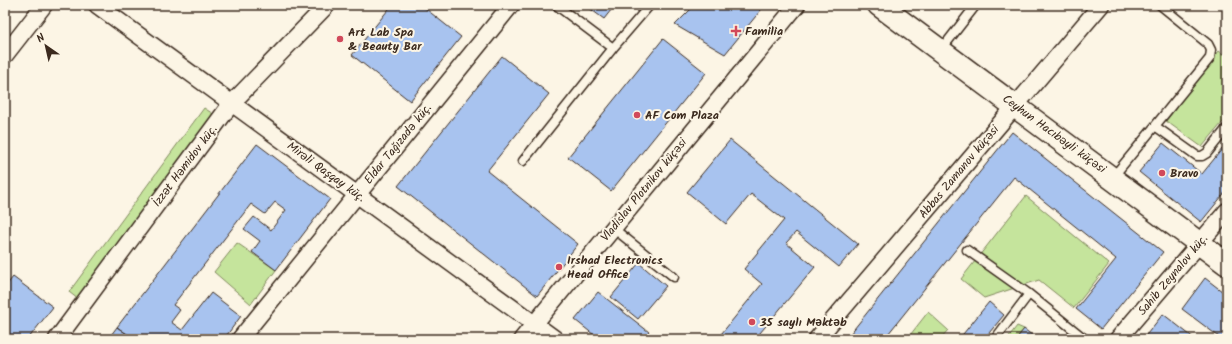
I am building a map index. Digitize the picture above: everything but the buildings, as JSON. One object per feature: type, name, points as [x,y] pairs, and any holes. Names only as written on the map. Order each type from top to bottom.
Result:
[{"type":"main road","name":"Ceyhun Hacıbəyli küçəsi","points":[[879,5],[1113,177],[1227,264]]},
{"type":"street","points":[[5,55],[44,5]]},
{"type":"street","name":"Mirəli Qaşqay küç.","points":[[97,5],[555,339]]},
{"type":"street","name":"İzzət Həmidov küç.","points":[[57,339],[232,104],[327,5]]},
{"type":"street","name":"Eldar Tağızadə küç.","points":[[240,339],[511,5]]},
{"type":"street","name":"Vladislav Plotnikov küçəsi","points":[[522,339],[797,5]]},
{"type":"street","name":"Abbas Zamanov küçəsi","points":[[817,339],[1101,5]]},
{"type":"street","name":"Sahib Zeynalov küç.","points":[[1120,338],[1227,211]]},
{"type":"lane","points":[[556,5],[613,48]]},
{"type":"lane","points":[[523,161],[613,48],[650,5]]},
{"type":"lane","points":[[941,50],[976,5]]},
{"type":"lane","points":[[1113,177],[1210,58],[1211,50],[1208,44],[1160,5]]},
{"type":"lane","points":[[1155,126],[1197,156],[1202,156],[1207,153],[1227,128]]},
{"type":"lane","points":[[613,228],[674,277]]},
{"type":"lane","points":[[967,250],[1029,294],[1085,339]]},
{"type":"lane","points":[[995,339],[1029,294]]},
{"type":"green space","points":[[1219,51],[1227,57],[1227,117],[1202,147],[1166,121]]},
{"type":"green space","points":[[204,108],[221,119],[83,303],[69,292]]},
{"type":"green space","points":[[1026,196],[1109,264],[1074,308],[1039,280],[984,298],[961,279]]},
{"type":"green space","points":[[237,243],[276,270],[251,304],[214,272]]},
{"type":"green space","points":[[928,312],[948,330],[940,339],[907,339]]},
{"type":"green space","points":[[1017,326],[1024,329],[1016,339],[1007,339]]},
{"type":"place","name":"Familia","points":[[736,31]]},
{"type":"place","name":"Art Lab Spa & Beauty Bar","points":[[340,39]]},
{"type":"place","name":"AF Com Plaza","points":[[637,115]]},
{"type":"place","name":"Bravo","points":[[1162,173]]},
{"type":"place","name":"Irshad Electronics Head Office","points":[[559,267]]},
{"type":"place","name":"35 saylı Məktəb","points":[[752,322]]}]
